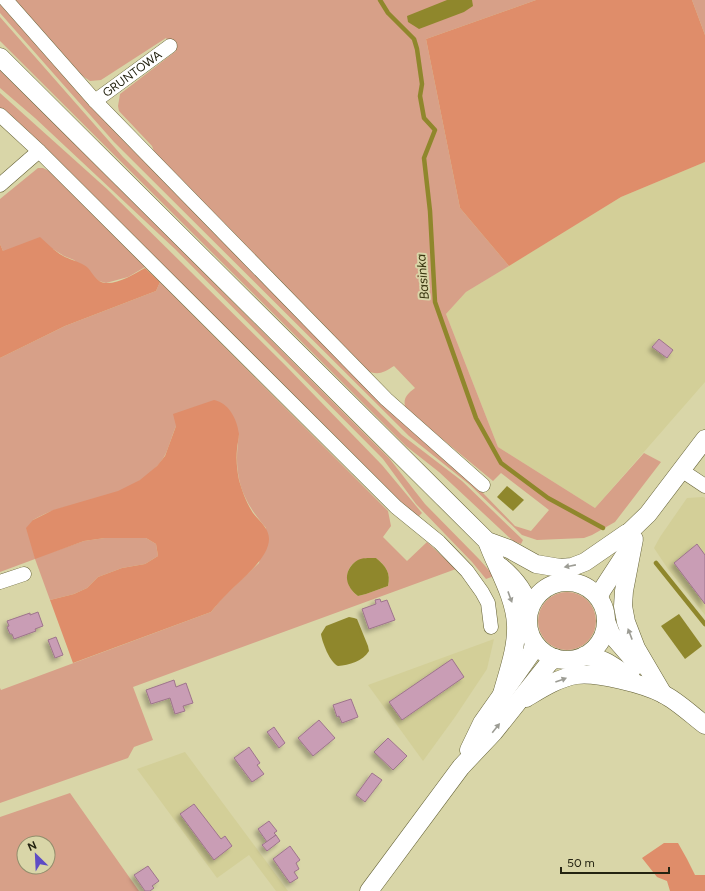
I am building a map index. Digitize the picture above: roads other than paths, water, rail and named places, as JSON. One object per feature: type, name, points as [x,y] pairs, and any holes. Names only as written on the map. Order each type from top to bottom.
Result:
[{"type":"main road","points":[[0,57],[487,540],[509,549],[536,564],[560,568],[586,562],[631,536]]},
{"type":"main road","points":[[599,597],[631,536],[705,439]]},
{"type":"main road","points":[[529,607],[540,591],[548,586],[582,579],[631,536]]},
{"type":"main road","points":[[631,536],[623,606],[626,622],[636,648],[655,687]]},
{"type":"main road","points":[[487,540],[494,562],[513,607],[516,624],[508,700]]},
{"type":"main road","points":[[509,549],[524,567],[544,582],[566,582],[588,587],[599,597],[604,608],[606,621],[611,634],[655,687]]},
{"type":"main road","points":[[494,562],[512,576],[527,599],[529,607],[527,620],[529,632],[534,643],[544,652],[555,658],[575,659],[584,656],[593,650],[600,642],[605,632],[606,621]]},
{"type":"main road","points":[[508,700],[532,652],[534,643]]},
{"type":"main road","points":[[584,656],[595,656],[655,687],[705,725]]},
{"type":"main road","points":[[369,891],[461,767],[482,723],[555,658]]},
{"type":"main road","points":[[508,700],[576,675],[594,675],[655,687]]},
{"type":"street","points":[[6,0],[95,102],[386,399],[483,485]]},
{"type":"street","name":"GRUNTOWA","points":[[95,102],[170,46]]},
{"type":"street","points":[[0,115],[39,151],[396,507],[439,542],[467,571],[486,598],[490,609],[491,627]]},
{"type":"street","points":[[0,185],[39,151]]},
{"type":"street","points":[[681,470],[705,486]]},
{"type":"street","points":[[0,582],[24,574]]},
{"type":"waterway","name":"Basinka","points":[[380,0],[388,13],[414,39],[417,49],[422,84],[420,96],[424,118],[435,130],[424,158],[430,211],[435,302],[476,418],[501,463],[548,498],[603,528]]},
{"type":"waterway","name":"Basinka","points":[[656,563],[705,624]]}]
